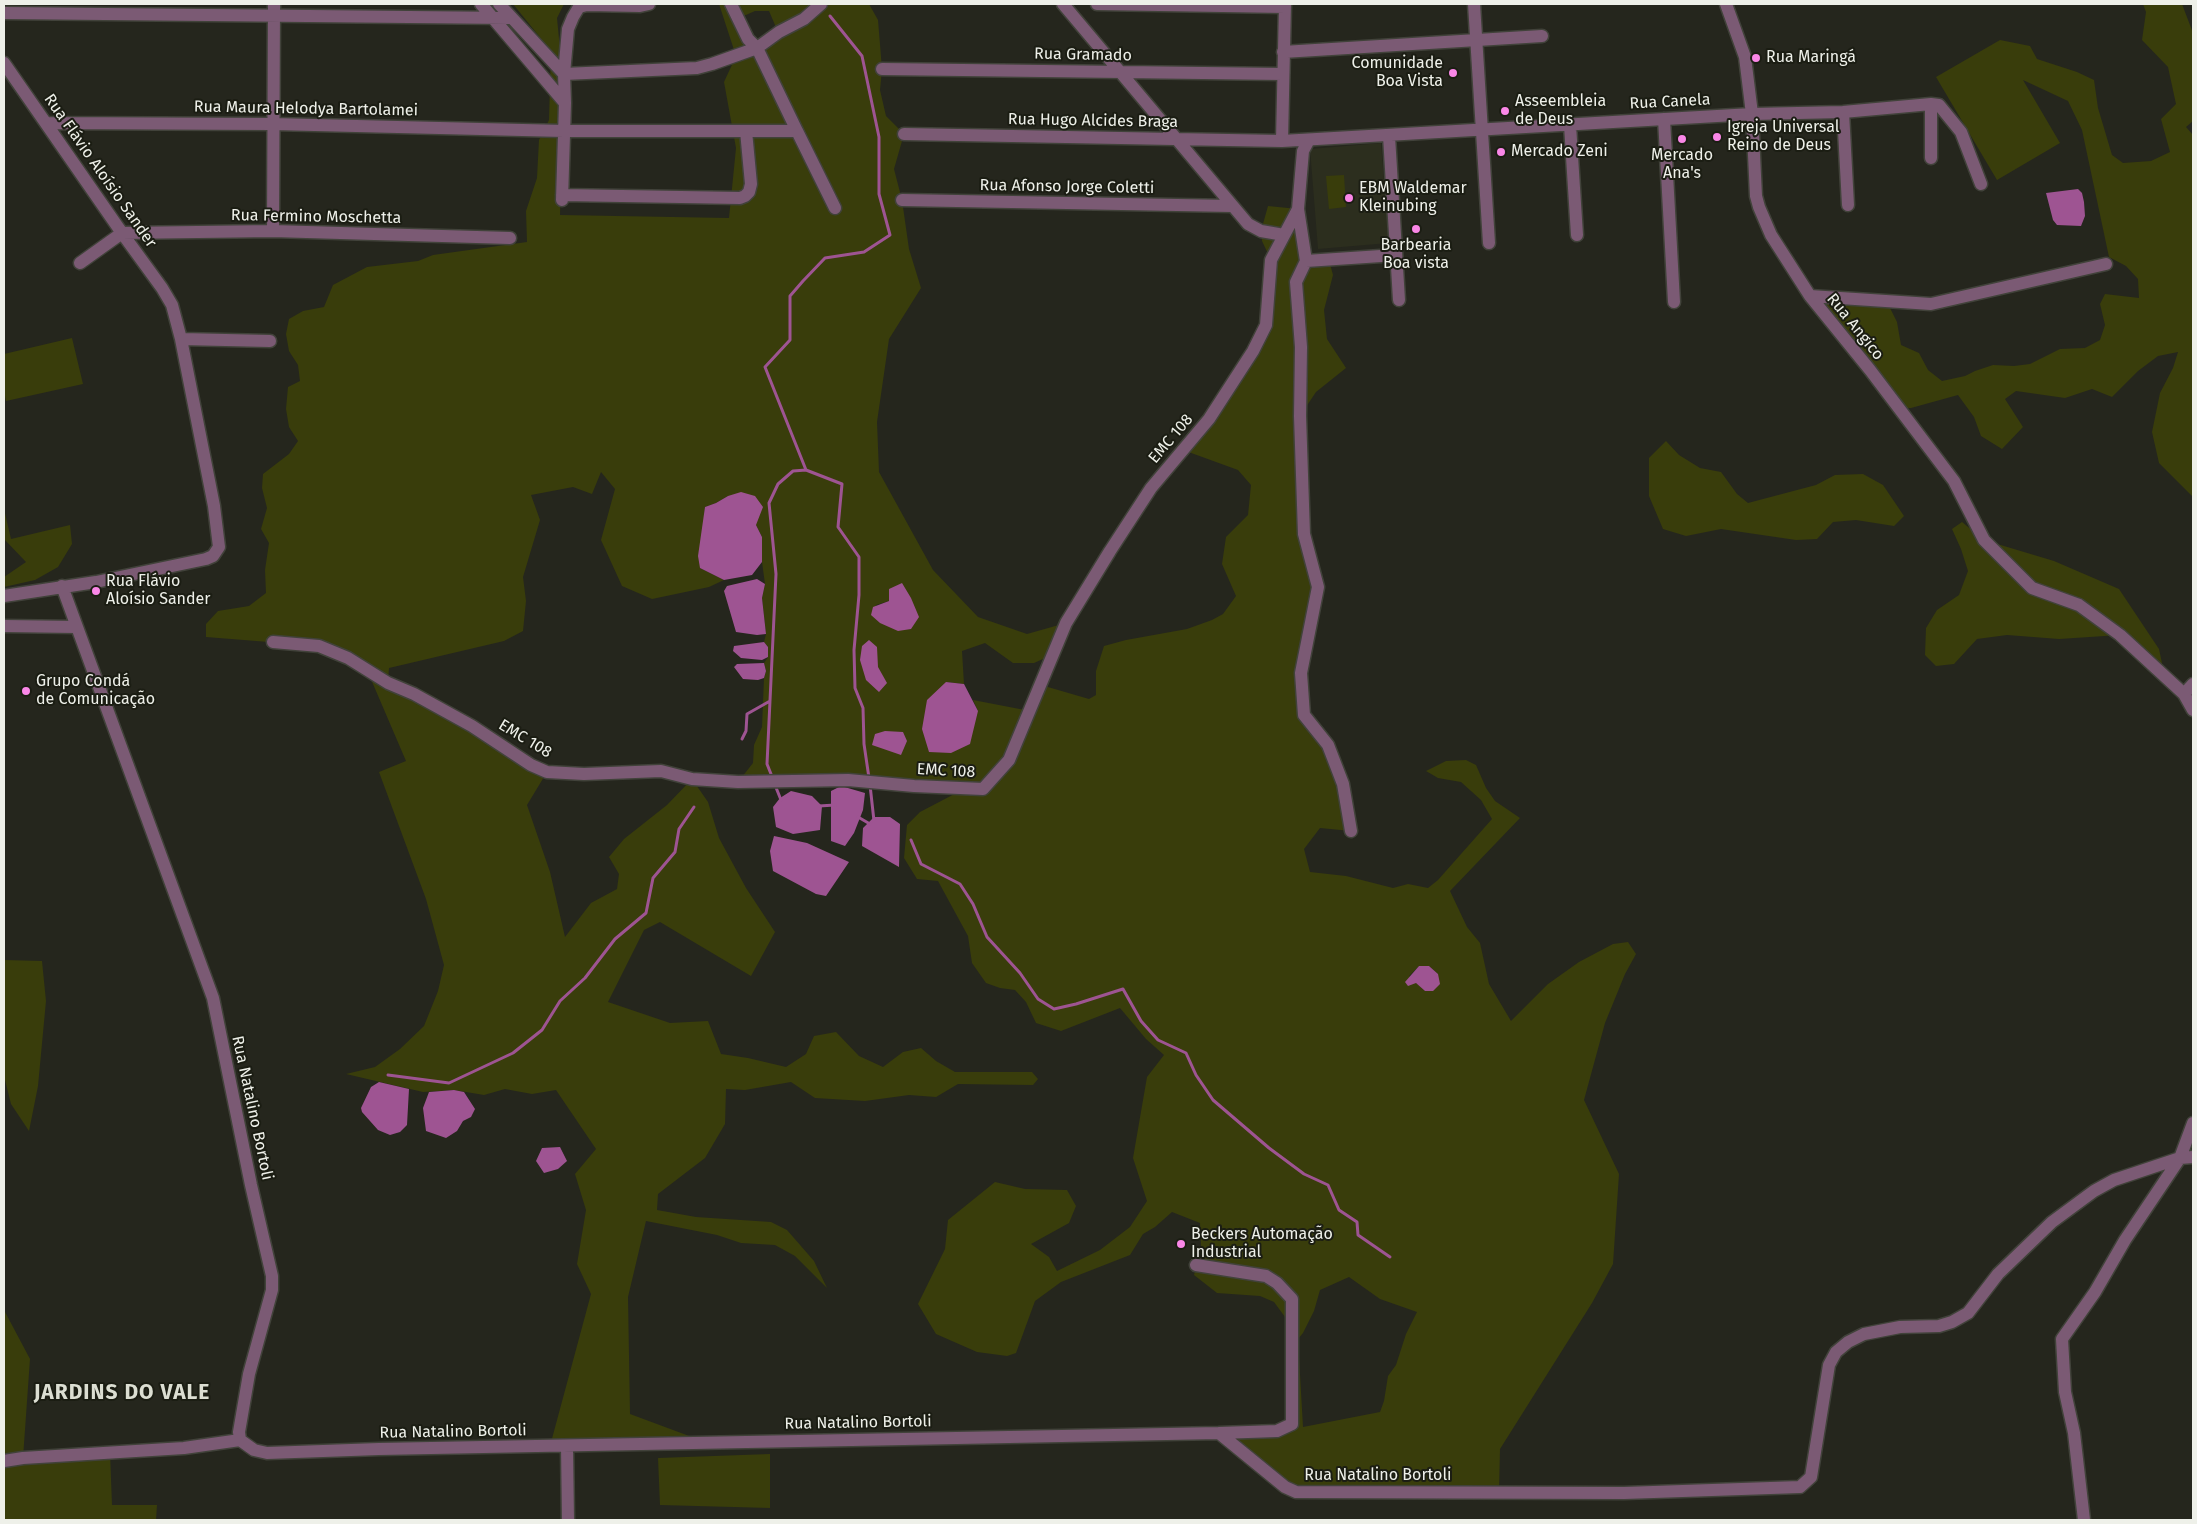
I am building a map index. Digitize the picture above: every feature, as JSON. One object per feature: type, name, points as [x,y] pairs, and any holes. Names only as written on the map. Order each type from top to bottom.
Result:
[{"type":"street","points":[[481,4],[565,103]]},
{"type":"street","points":[[499,4],[564,74],[697,68],[757,48],[779,32],[804,19],[821,4]]},
{"type":"street","points":[[648,4],[640,6],[587,5],[579,7],[568,29],[564,74],[562,198],[740,198],[749,192],[751,184],[746,131]]},
{"type":"street","points":[[731,4],[748,40],[757,48],[835,208]]},
{"type":"street","points":[[1063,4],[1248,224],[1261,231],[1284,234]]},
{"type":"street","points":[[1097,4],[1285,5],[1282,141]]},
{"type":"street","points":[[1474,4],[1489,243]]},
{"type":"street","points":[[1726,4],[1745,57],[1752,114]]},
{"type":"street","points":[[272,231],[274,10]]},
{"type":"street","points":[[4,13],[274,10],[510,18]]},
{"type":"street","points":[[1283,52],[1542,36]]},
{"type":"street","name":"Rua Flávio Aloísio Sander","points":[[4,63],[172,305],[181,339],[219,536],[217,552],[206,559],[96,582],[62,586]]},
{"type":"street","name":"Rua Gramado","points":[[882,69],[1283,74]]},
{"type":"street","points":[[1931,158],[1931,104],[1939,105],[1961,132],[1981,184]]},
{"type":"street","name":"Rua Canela","points":[[1282,141],[1752,114],[1843,112],[1931,104]]},
{"type":"street","points":[[1843,112],[1848,205]]},
{"type":"street","name":"Rua Angico","points":[[1752,114],[1756,196],[1770,235],[1810,296],[1870,370],[1954,481],[1984,540],[2032,588],[2079,605],[2120,635],[2184,694],[2193,710]]},
{"type":"street","points":[[1664,119],[1674,302]]},
{"type":"street","name":"Rua Maura Helodya Bartolamei","points":[[46,123],[273,124],[564,131],[797,131]]},
{"type":"street","points":[[1570,124],[1577,235]]},
{"type":"street","name":"Rua Hugo Alcides Braga","points":[[904,134],[1282,141]]},
{"type":"street","points":[[1389,136],[1399,300]]},
{"type":"street","points":[[1310,140],[1303,151],[1298,209],[1306,261],[1296,282],[1301,347],[1300,416],[1304,534],[1318,587],[1301,673],[1304,715],[1328,745],[1343,784],[1351,831]]},
{"type":"street","name":"Rua Afonso Jorge Coletti","points":[[902,200],[1232,206]]},
{"type":"street","name":"EMC 108","points":[[273,642],[319,646],[348,658],[388,684],[414,694],[472,726],[531,765],[547,772],[584,774],[662,771],[692,779],[738,782],[848,780],[983,789],[1009,760],[1066,624],[1110,550],[1152,488],[1209,419],[1254,351],[1266,325],[1271,260],[1298,209]]},
{"type":"street","name":"Rua Fermino Moschetta","points":[[122,233],[272,231],[510,238]]},
{"type":"street","points":[[80,263],[122,233]]},
{"type":"street","points":[[1306,261],[1396,255]]},
{"type":"street","points":[[1810,296],[1931,304],[2106,264]]},
{"type":"street","points":[[181,339],[270,341]]},
{"type":"street","points":[[4,596],[62,586]]},
{"type":"street","name":"Rua Natalino Bortoli","points":[[62,586],[213,998],[251,1185],[272,1276],[272,1290],[249,1374],[239,1432],[240,1440],[254,1450],[267,1453],[1219,1433],[1286,1487],[1296,1492],[1624,1493],[1800,1487],[1811,1477],[1829,1365],[1836,1352],[1848,1342],[1864,1334],[1900,1327],[1939,1326],[1968,1313],[1998,1274],[2052,1222],[2094,1191],[2114,1180],[2180,1158],[2193,1157]]},
{"type":"street","points":[[4,626],[76,627]]},
{"type":"street","points":[[2184,694],[2193,684]]},
{"type":"street","points":[[2084,1520],[2074,1433],[2065,1392],[2062,1339],[2095,1292],[2124,1240],[2180,1158],[2193,1124]]},
{"type":"street","points":[[1196,1265],[1266,1276],[1276,1282],[1292,1299],[1292,1424],[1278,1431],[1219,1433]]},
{"type":"street","points":[[4,1461],[32,1457],[184,1448],[240,1440]]},
{"type":"street","points":[[567,1446],[568,1520]]},
{"type":"shaded area","name":"EBM Waldemar Kleinubing","points":[[1381,143],[1389,243],[1318,249],[1310,149]]},
{"type":"shaded area","points":[[2078,189],[2082,193],[2084,202],[2085,216],[2081,226],[2057,225],[2053,220],[2046,193]]},
{"type":"shaded area","points":[[741,492],[755,496],[763,507],[756,525],[762,537],[762,562],[752,575],[724,580],[700,568],[698,556],[705,507]]},
{"type":"shaded area","points":[[757,579],[765,584],[762,598],[766,634],[757,635],[736,632],[724,591],[727,586]]},
{"type":"shaded area","points":[[902,583],[919,617],[911,629],[898,631],[880,623],[871,615],[873,607],[889,601],[889,589]]},
{"type":"shaded area","points":[[869,640],[877,647],[878,667],[887,683],[879,692],[866,680],[860,660],[862,646]]},
{"type":"shaded area","points":[[764,642],[768,647],[768,657],[762,660],[741,658],[733,651],[734,646]]},
{"type":"shaded area","points":[[764,663],[766,671],[764,678],[758,680],[743,679],[734,667],[737,664]]},
{"type":"shaded area","points":[[946,682],[964,684],[978,711],[970,744],[951,753],[929,752],[922,729],[927,700]]},
{"type":"shaded area","points":[[885,731],[903,732],[907,741],[901,755],[872,745],[875,734]]},
{"type":"shaded area","points":[[841,786],[865,793],[863,810],[854,833],[845,846],[831,841],[831,791]]},
{"type":"shaded area","points":[[791,791],[812,796],[822,806],[820,830],[793,834],[776,827],[773,807],[780,798]]},
{"type":"shaded area","points":[[874,817],[890,817],[900,824],[899,867],[862,846],[863,828]]},
{"type":"shaded area","points":[[774,836],[807,843],[849,862],[826,896],[816,894],[773,871],[770,851]]},
{"type":"shaded area","points":[[1419,966],[1429,966],[1438,974],[1440,984],[1433,991],[1425,991],[1416,983],[1408,986],[1405,982]]},
{"type":"shaded area","points":[[379,1082],[409,1089],[407,1125],[400,1132],[390,1135],[378,1130],[362,1112],[361,1108],[371,1087]]},
{"type":"shaded area","points":[[454,1090],[464,1092],[475,1109],[471,1117],[463,1121],[457,1131],[446,1138],[426,1131],[423,1108],[429,1092]]},
{"type":"shaded area","points":[[560,1147],[567,1161],[558,1169],[544,1173],[536,1161],[542,1148]]},
{"type":"green space","points":[[513,4],[564,4],[557,18],[564,90],[560,215],[729,218],[736,148],[724,82],[736,56],[719,4],[869,4],[878,20],[882,69],[880,90],[886,116],[904,134],[894,169],[902,200],[909,249],[921,288],[889,339],[877,422],[879,472],[933,570],[978,617],[1027,634],[1066,623],[1054,654],[1034,663],[1013,663],[985,643],[962,651],[964,684],[946,682],[978,711],[973,700],[1030,711],[1041,685],[1089,699],[1096,695],[1096,671],[1104,646],[1187,629],[1212,620],[1223,614],[1236,596],[1222,564],[1226,537],[1248,515],[1251,485],[1238,470],[1183,450],[1266,325],[1271,260],[1262,241],[1261,231],[1268,206],[1298,209],[1306,261],[1329,260],[1333,275],[1324,310],[1327,339],[1346,368],[1316,392],[1300,416],[1304,534],[1318,587],[1301,673],[1304,715],[1328,745],[1351,831],[1320,828],[1304,849],[1310,872],[1346,876],[1393,888],[1408,884],[1428,888],[1438,880],[1492,819],[1481,800],[1461,782],[1438,778],[1426,771],[1446,761],[1466,760],[1476,765],[1486,788],[1495,801],[1520,818],[1450,891],[1467,927],[1480,943],[1489,984],[1511,1021],[1548,984],[1579,962],[1613,944],[1628,942],[1636,954],[1625,974],[1605,1023],[1584,1100],[1619,1174],[1613,1264],[1592,1303],[1500,1449],[1499,1492],[1296,1492],[1219,1433],[1292,1424],[1286,1364],[1285,1317],[1274,1302],[1260,1296],[1217,1293],[1194,1275],[1201,1247],[1200,1223],[1172,1212],[1155,1227],[1143,1234],[1130,1255],[1061,1282],[1035,1301],[1016,1353],[1007,1356],[977,1352],[936,1334],[918,1304],[945,1249],[948,1220],[995,1182],[1025,1189],[1067,1190],[1076,1206],[1069,1223],[1031,1244],[1049,1257],[1057,1271],[1100,1250],[1130,1227],[1147,1201],[1133,1158],[1147,1077],[1164,1055],[1146,1039],[1120,1008],[1061,1031],[1036,1023],[1026,1002],[1015,990],[1000,988],[986,983],[972,963],[968,936],[938,881],[917,879],[904,858],[907,825],[920,812],[964,789],[738,782],[753,763],[754,745],[762,727],[766,671],[764,663],[768,657],[768,647],[764,642],[766,634],[762,598],[765,584],[762,562],[762,537],[756,525],[728,496],[705,507],[700,568],[724,580],[709,587],[652,599],[622,586],[601,540],[615,489],[601,472],[592,494],[573,487],[531,495],[540,520],[523,577],[526,601],[523,631],[504,641],[389,668],[388,683],[547,772],[527,805],[550,872],[565,937],[591,903],[617,889],[619,874],[609,857],[624,839],[667,805],[692,779],[708,802],[719,838],[746,888],[775,932],[751,976],[660,922],[644,930],[608,1002],[670,1023],[708,1021],[721,1054],[786,1067],[806,1054],[814,1036],[836,1032],[859,1056],[883,1067],[903,1052],[921,1048],[936,1061],[955,1072],[1032,1072],[1038,1079],[1033,1085],[958,1084],[936,1097],[909,1095],[865,1101],[815,1098],[791,1082],[745,1090],[726,1089],[725,1124],[705,1158],[658,1194],[657,1210],[696,1217],[771,1222],[787,1230],[814,1261],[827,1288],[795,1256],[775,1245],[741,1243],[717,1235],[646,1221],[628,1297],[630,1414],[708,1443],[550,1446],[591,1294],[577,1264],[586,1210],[575,1174],[596,1149],[556,1090],[532,1094],[505,1089],[484,1095],[454,1090],[423,1092],[346,1074],[375,1067],[400,1049],[424,1026],[438,991],[444,965],[426,899],[379,772],[406,761],[367,670],[319,646],[206,637],[206,624],[218,611],[249,606],[266,593],[265,570],[269,543],[261,529],[267,508],[262,488],[263,474],[289,454],[298,441],[289,427],[286,409],[288,387],[300,381],[298,365],[289,351],[286,334],[289,319],[303,311],[324,307],[333,285],[367,267],[418,261],[433,255],[527,242],[526,211],[537,178],[539,140],[549,120],[551,51]],"holes":[[[755,11],[769,11],[778,32],[749,51],[739,18]],[[889,601],[880,623],[876,605]],[[1419,966],[1429,966],[1438,974],[1425,991],[1409,976]],[[1349,1277],[1380,1299],[1417,1312],[1406,1334],[1396,1365],[1388,1376],[1384,1401],[1380,1412],[1303,1427],[1298,1339],[1314,1311],[1320,1290]]]},
{"type":"green space","points":[[2143,4],[2182,4],[2193,33],[2193,121],[2186,127],[2193,135],[2193,497],[2159,463],[2152,432],[2160,393],[2173,368],[2178,352],[2158,356],[2138,371],[2112,397],[2092,389],[2065,398],[2016,391],[2005,399],[2023,427],[2002,449],[1981,436],[1974,417],[1958,395],[1911,408],[1899,408],[1810,296],[1887,302],[1897,322],[1901,345],[1919,353],[1928,370],[1942,381],[1965,376],[1993,365],[2014,366],[2030,364],[2060,349],[2085,348],[2100,340],[2105,325],[2100,304],[2105,294],[2139,298],[2138,279],[2126,266],[2109,257],[2082,130],[2068,101],[2023,80],[2060,143],[1997,180],[1936,77],[2000,40],[2030,46],[2037,59],[2077,72],[2094,80],[2098,108],[2112,155],[2123,163],[2151,161],[2170,152],[2161,119],[2176,104],[2168,67],[2142,40],[2146,12]]},
{"type":"green space","points":[[1344,175],[1346,207],[1329,209],[1326,176]]},
{"type":"green space","points":[[72,338],[83,384],[6,401],[4,392],[4,354]]},
{"type":"green space","points":[[1666,441],[1679,455],[1700,468],[1721,472],[1737,494],[1748,503],[1816,485],[1835,475],[1863,474],[1883,485],[1904,516],[1894,526],[1856,520],[1833,522],[1817,539],[1796,540],[1721,529],[1686,536],[1663,529],[1649,496],[1649,458]]},
{"type":"green space","points":[[4,509],[11,539],[70,525],[72,544],[58,567],[35,580],[4,587],[4,577],[26,562],[4,539]]},
{"type":"green space","points":[[1962,522],[1984,540],[2054,561],[2119,589],[2159,649],[2165,677],[2120,635],[2059,639],[2007,635],[1977,639],[1954,664],[1936,666],[1925,655],[1926,628],[1937,610],[1959,595],[1968,571],[1952,529]]},
{"type":"green space","points":[[4,960],[42,961],[46,1001],[38,1086],[29,1131],[11,1104],[4,1076]]},
{"type":"green space","points":[[4,1310],[30,1359],[23,1458],[110,1452],[112,1505],[157,1505],[156,1520],[4,1520]]},
{"type":"green space","points":[[770,1454],[770,1508],[660,1505],[658,1458]]},
{"type":"waterway","points":[[830,16],[862,56],[879,137],[879,194],[890,235],[864,252],[825,258],[803,281],[790,296],[790,340],[765,367],[806,470],[842,484],[838,527],[859,557],[859,595],[854,650],[855,688],[863,708],[864,744],[869,778]]},
{"type":"waterway","points":[[773,779],[767,764],[776,574],[769,503],[778,484],[793,471],[806,470]]},
{"type":"waterway","points":[[742,739],[746,731],[747,714],[770,701]]},
{"type":"waterway","points":[[775,785],[781,800]]},
{"type":"waterway","points":[[870,785],[874,821]]},
{"type":"waterway","points":[[819,806],[835,805]]},
{"type":"waterway","points":[[388,1075],[449,1083],[513,1053],[542,1030],[560,1001],[585,978],[615,939],[646,913],[653,878],[675,852],[679,829],[694,807]]},
{"type":"waterway","points":[[858,817],[870,824]]},
{"type":"waterway","points":[[911,840],[921,864],[960,884],[973,904],[987,937],[1020,973],[1038,999],[1054,1009],[1123,989],[1141,1021],[1158,1040],[1186,1053],[1196,1075],[1213,1100],[1269,1148],[1304,1174],[1328,1185],[1339,1210],[1357,1222],[1358,1235],[1390,1257]]},
{"type":"place","name":"Rua Maringá","points":[[1756,58]]},
{"type":"place","name":"Comunidade Boa Vista","points":[[1453,73]]},
{"type":"place","name":"Asseembleia de Deus","points":[[1505,111]]},
{"type":"place","name":"Igreja Universal Reino de Deus","points":[[1717,137]]},
{"type":"place","name":"Mercado Ana's","points":[[1682,139]]},
{"type":"place","name":"Mercado Zeni","points":[[1501,152]]},
{"type":"place","name":"EBM Waldemar Kleinubing","points":[[1349,198]]},
{"type":"place","name":"Barbearia Boa vista","points":[[1416,229]]},
{"type":"place","name":"Rua Flávio Aloísio Sander","points":[[96,591]]},
{"type":"place","name":"Grupo Condá de Comunicação","points":[[26,691]]},
{"type":"place","name":"Beckers Automação Industrial","points":[[1181,1244]]},
{"type":"district","name":"JARDINS DO VALE","points":[[122,1393]]}]
